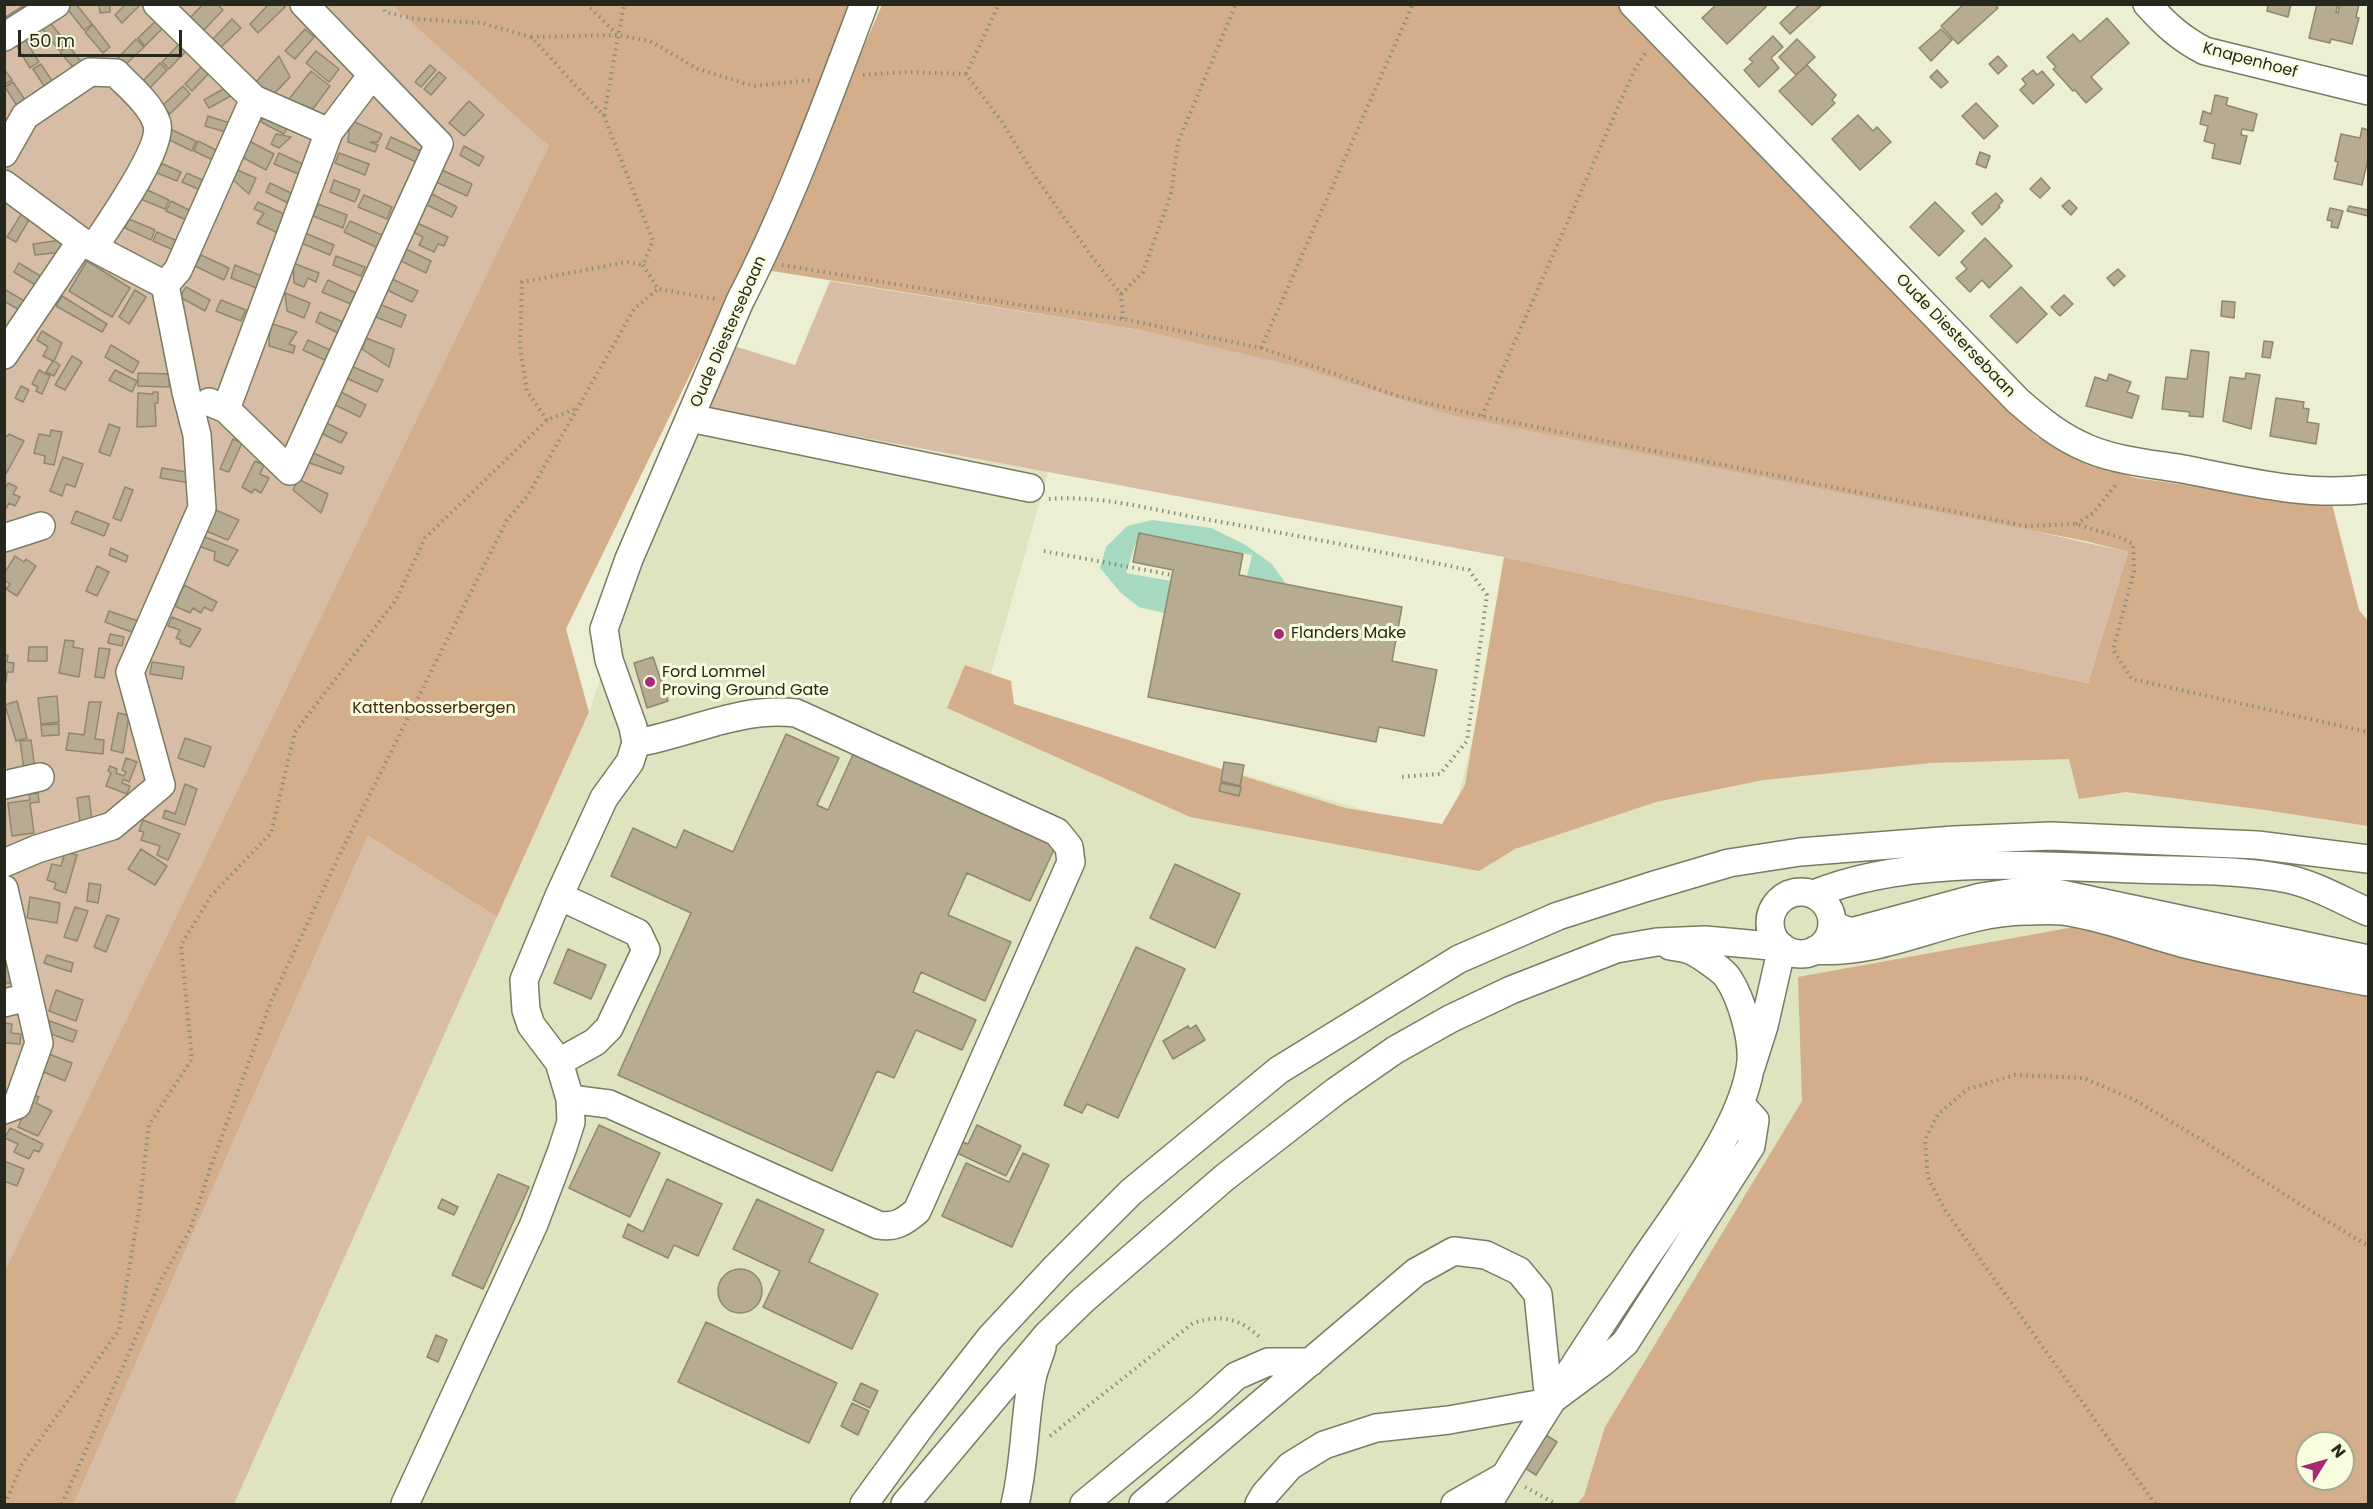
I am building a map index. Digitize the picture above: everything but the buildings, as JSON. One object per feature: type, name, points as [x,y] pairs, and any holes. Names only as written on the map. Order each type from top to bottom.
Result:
[{"type":"street","points":[[5,36],[56,4]]},
{"type":"street","points":[[157,4],[254,99],[328,132]]},
{"type":"street","points":[[186,392],[226,409],[290,471],[439,144],[304,4]]},
{"type":"street","name":"Oude Diestersebaan","points":[[636,743],[633,727],[609,660],[604,629],[617,588],[740,302],[760,261],[864,4]]},
{"type":"street","name":"Oude Diestersebaan","points":[[1633,4],[2018,401],[2055,433],[2091,450],[2305,492],[2340,493],[2368,489]]},
{"type":"street","name":"Knapenhoef","points":[[2147,4],[2170,30],[2187,43],[2205,51],[2368,91]]},
{"type":"street","points":[[4,153],[26,117],[90,72],[116,73],[148,108],[157,125],[152,153],[88,244],[4,355]]},
{"type":"street","points":[[226,409],[328,132],[372,75]]},
{"type":"street","points":[[165,285],[178,270],[254,99]]},
{"type":"street","points":[[4,184],[88,244],[165,285]]},
{"type":"street","points":[[4,863],[37,849],[112,825],[160,785],[130,672],[202,508],[197,435],[165,285]]},
{"type":"street","points":[[690,418],[1039,494]]},
{"type":"street","points":[[4,538],[41,526]]},
{"type":"street","points":[[405,1504],[534,1224],[568,1131],[572,1111],[570,1099],[559,1062],[531,1025],[524,996],[524,980],[604,798],[630,762],[636,743],[660,739],[764,711],[796,713],[1057,832],[1069,847],[1071,862],[917,1211],[906,1221],[892,1227],[878,1225],[609,1104],[570,1099]]},
{"type":"street","points":[[4,785],[40,777]]},
{"type":"street","points":[[864,1504],[990,1338],[1056,1267],[1131,1192],[1279,1070],[1459,959],[1547,921],[1648,886],[1730,863],[1800,852],[1878,846],[2051,836],[2257,845],[2368,859]]},
{"type":"street","points":[[1814,894],[1838,884],[1876,876],[1966,865],[2221,872],[2289,879],[2368,912]]},
{"type":"street","points":[[4,890],[16,1000],[39,1043],[17,1105],[4,1110]]},
{"type":"street","points":[[1782,947],[1772,931],[1772,911],[1785,896],[1804,891],[1814,894],[1828,907],[1832,925],[1824,944],[1815,950]]},
{"type":"street","points":[[1832,925],[1851,932],[1981,897],[2015,892],[2052,892],[2368,959]]},
{"type":"street","points":[[559,896],[638,933],[646,950],[609,1028],[595,1042],[559,1062]]},
{"type":"street","points":[[905,1504],[1047,1335],[1083,1300],[1224,1178],[1336,1091],[1395,1050],[1450,1019],[1511,990],[1616,949],[1657,942],[1705,940],[1782,947],[1798,954],[1815,950],[1837,952],[1869,947],[1978,918],[2021,911],[2060,911],[2105,920],[2211,950],[2368,982]]},
{"type":"street","points":[[1657,942],[1694,951],[1728,976],[1749,1035],[1751,1067]]},
{"type":"street","points":[[1488,1504],[1550,1402],[1689,1193],[1741,1105],[1764,1026],[1782,947]]},
{"type":"street","points":[[1143,1504],[1299,1362],[1416,1272],[1454,1251],[1486,1255],[1519,1271],[1538,1294],[1550,1402]]},
{"type":"street","points":[[1015,1504],[1022,1477],[1032,1376],[1047,1335]]},
{"type":"street","points":[[1084,1504],[1236,1376],[1268,1362],[1299,1362]]},
{"type":"street","points":[[1259,1504],[1264,1494],[1290,1466],[1324,1444],[1376,1428],[1449,1420],[1550,1402]]},
{"type":"street","points":[[1455,1504],[1505,1475]]},
{"type":"path","points":[[383,4],[385,12],[415,19],[482,23],[531,37],[618,34],[650,41],[698,69],[754,86],[908,72],[966,74]]},
{"type":"path","points":[[586,4],[618,34]]},
{"type":"path","points":[[604,116],[624,4]]},
{"type":"path","points":[[966,74],[999,4]]},
{"type":"path","points":[[1121,294],[1143,272],[1171,194],[1178,142],[1236,4]]},
{"type":"path","points":[[1261,348],[1413,4]]},
{"type":"path","points":[[1482,416],[1634,71],[1659,31]]},
{"type":"path","points":[[531,37],[604,116],[623,159],[653,241],[643,265]]},
{"type":"path","points":[[966,74],[1002,122],[1035,176],[1121,294],[1123,319]]},
{"type":"path","points":[[760,261],[1026,306],[1123,319],[1261,348],[1398,396],[1482,416],[2025,526],[2076,524],[2133,544],[2134,571],[2113,650],[2132,679],[2368,732]]},
{"type":"path","points":[[547,420],[527,391],[520,347],[522,282],[627,262],[643,265],[657,289],[694,297],[740,302]]},
{"type":"path","points":[[62,1504],[162,1278],[190,1230],[271,1001],[328,878],[507,520],[528,495],[634,309],[657,289]]},
{"type":"path","points":[[5,1504],[22,1464],[119,1330],[139,1210],[149,1125],[192,1059],[181,945],[211,896],[272,833],[296,732],[396,600],[425,538],[547,420],[578,408]]},
{"type":"path","points":[[2076,524],[2093,513],[2135,460]]},
{"type":"path","points":[[1039,494],[1128,505],[1311,538],[1469,570],[1487,595],[1467,741],[1440,774],[1399,777]]},
{"type":"path","points":[[1044,551],[1172,575]]},
{"type":"path","points":[[2155,1504],[1945,1210],[1928,1178],[1925,1140],[1938,1113],[1968,1089],[2015,1075],[2083,1078],[2133,1100],[2198,1137],[2368,1246]]},
{"type":"path","points":[[1023,1457],[1193,1323],[1214,1317],[1242,1323],[1299,1362]]},
{"type":"path","points":[[1505,1475],[1556,1504]]},
{"type":"shaded area","points":[[5,5],[392,5],[550,145],[5,1273]]},
{"type":"shaded area","points":[[830,281],[1140,330],[2128,552],[2088,683],[1504,557],[710,409],[734,346],[795,365]]},
{"type":"shaded area","points":[[710,409],[1049,469],[984,698],[1449,835],[1514,569],[2368,739],[2368,1504],[234,1504],[589,712],[622,613]]},
{"type":"shaded area","points":[[1152,520],[1211,528],[1244,544],[1272,564],[1286,584],[1247,576],[1252,555],[1139,533],[1126,573],[1171,581],[1164,613],[1139,607],[1121,593],[1100,568],[1106,547],[1127,526]]},
{"type":"shaded area","points":[[368,836],[497,917],[234,1504],[74,1504]]},
{"type":"green space","name":"Kattenbosserbergen","points":[[392,5],[853,5],[745,262],[566,629],[589,712],[497,917],[368,836],[74,1504],[5,1504],[4,1273],[549,146]]},
{"type":"green space","points":[[882,5],[1617,5],[2037,437],[2083,460],[2135,478],[2332,504],[2359,610],[2368,621],[2368,826],[2126,792],[2079,799],[2069,759],[1931,763],[1763,780],[1656,802],[1515,849],[1479,871],[1190,817],[947,708],[965,665],[1011,681],[1014,704],[1345,808],[1442,824],[1465,785],[1504,557],[2088,683],[2128,552],[2085,541],[1455,416],[1296,366],[1140,330],[766,270]]},
{"type":"green space","points":[[2074,927],[2368,988],[2368,1504],[1577,1504],[1584,1496],[1605,1427],[1802,1101],[1798,977]]},
{"type":"place","name":"Flanders Make","points":[[1279,634]]},
{"type":"place","name":"Ford Lommel Proving Ground Gate","points":[[650,682]]}]
